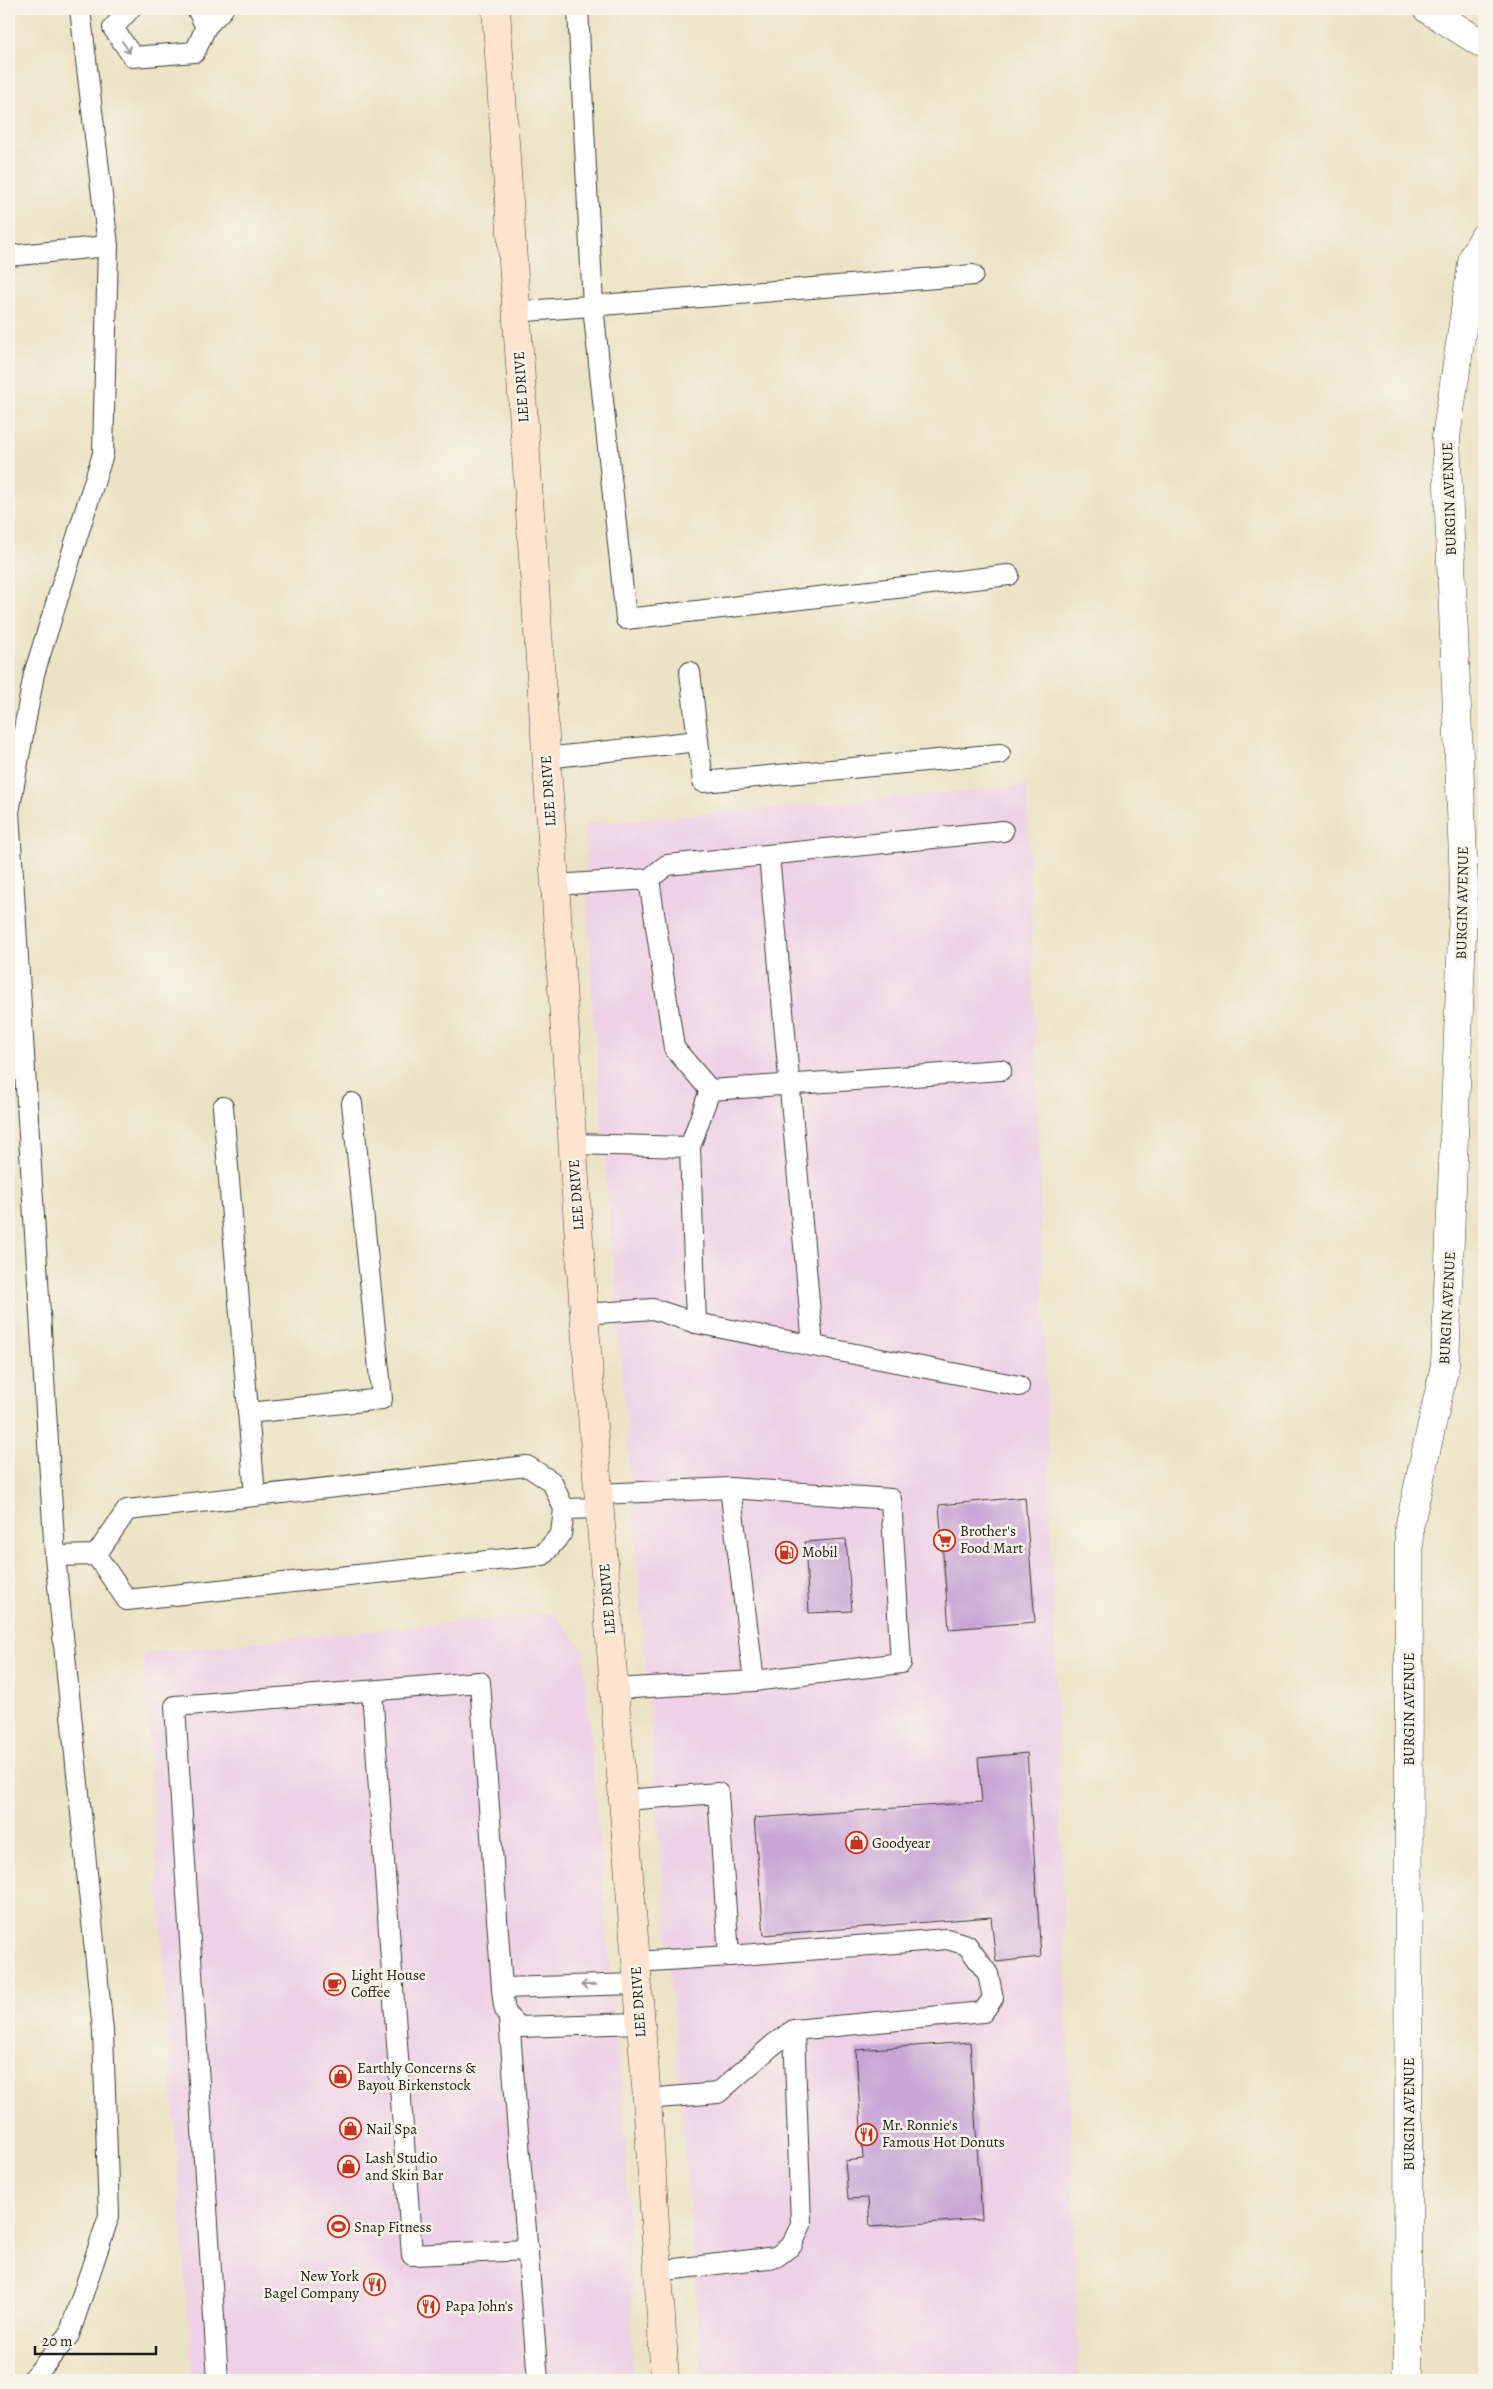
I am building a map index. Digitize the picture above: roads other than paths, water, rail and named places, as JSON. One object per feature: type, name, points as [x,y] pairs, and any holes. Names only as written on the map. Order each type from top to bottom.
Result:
[{"type":"main road","name":"LEE DRIVE","points":[[496,9],[584,1314],[647,2099],[665,2380]]},
{"type":"street","points":[[1427,9],[1484,45]]},
{"type":"street","name":"BURGIN AVENUE","points":[[1408,2380],[1410,1528],[1445,1365],[1474,883],[1446,437],[1473,258],[1484,237]]},
{"type":"lane","points":[[32,2380],[69,2334],[109,2216],[103,2031],[56,1556],[9,812],[34,674],[103,454],[108,246],[80,9]]},
{"type":"lane","points":[[83,32],[113,28],[130,9]]},
{"type":"lane","points":[[197,9],[206,27]]},
{"type":"lane","points":[[113,28],[133,57],[195,52],[206,27],[223,9]]},
{"type":"lane","points":[[578,9],[592,306],[626,619],[1008,576]]},
{"type":"lane","points":[[9,256],[108,246]]},
{"type":"lane","points":[[515,312],[973,275]]},
{"type":"lane","points":[[690,672],[703,782],[1000,754]]},
{"type":"lane","points":[[546,758],[698,741]]},
{"type":"lane","points":[[554,886],[649,879],[667,865],[1003,831]]},
{"type":"lane","points":[[769,855],[813,1346]]},
{"type":"lane","points":[[649,879],[674,1048],[710,1090]]},
{"type":"lane","points":[[710,1090],[1001,1070]]},
{"type":"lane","points":[[696,1323],[690,1148],[710,1090]]},
{"type":"lane","points":[[248,1413],[382,1399],[352,1103]]},
{"type":"lane","points":[[223,1107],[255,1496]]},
{"type":"lane","points":[[572,1144],[690,1148]]},
{"type":"lane","points":[[584,1314],[653,1308],[696,1323],[1019,1386]]},
{"type":"lane","points":[[527,1466],[552,1482],[564,1509],[561,1534],[543,1555],[126,1600],[96,1555],[128,1510],[527,1466]]},
{"type":"lane","points":[[730,1488],[754,1681]]},
{"type":"lane","points":[[564,1509],[600,1501],[730,1488],[891,1499],[901,1663],[754,1681],[615,1689]]},
{"type":"lane","points":[[56,1556],[96,1555]]},
{"type":"lane","points":[[218,2380],[175,1706],[480,1682],[502,1988],[504,2009],[509,2019],[538,2380]]},
{"type":"lane","points":[[372,1691],[412,2255],[528,2250]]},
{"type":"lane","points":[[624,1800],[718,1793],[729,1956]]},
{"type":"lane","points":[[502,1988],[636,1973],[729,1956],[947,1939],[967,1945],[988,1974],[993,1998],[982,2012],[794,2030],[774,2044],[718,2093],[647,2099]]},
{"type":"lane","points":[[509,2019],[520,2027],[640,2023]]},
{"type":"lane","points":[[658,2271],[776,2257],[792,2245],[800,2224],[794,2030]]},
{"type":"place","name":"Brother's Food Mart","points":[[944,1540]]},
{"type":"place","name":"Mobil","points":[[786,1552]]},
{"type":"place","name":"Goodyear","points":[[856,1843]]},
{"type":"place","name":"Light House Coffee","points":[[335,1984]]},
{"type":"place","name":"Earthly Concerns & Bayou Birkenstock","points":[[341,2077]]},
{"type":"place","name":"Nail Spa","points":[[350,2129]]},
{"type":"place","name":"Mr. Ronnie's Famous Hot Donuts","points":[[866,2134]]},
{"type":"place","name":"Lash Studio and Skin Bar","points":[[349,2167]]},
{"type":"place","name":"Snap Fitness","points":[[338,2227]]},
{"type":"place","name":"New York Bagel Company","points":[[375,2285]]},
{"type":"place","name":"Papa John's","points":[[429,2306]]}]
